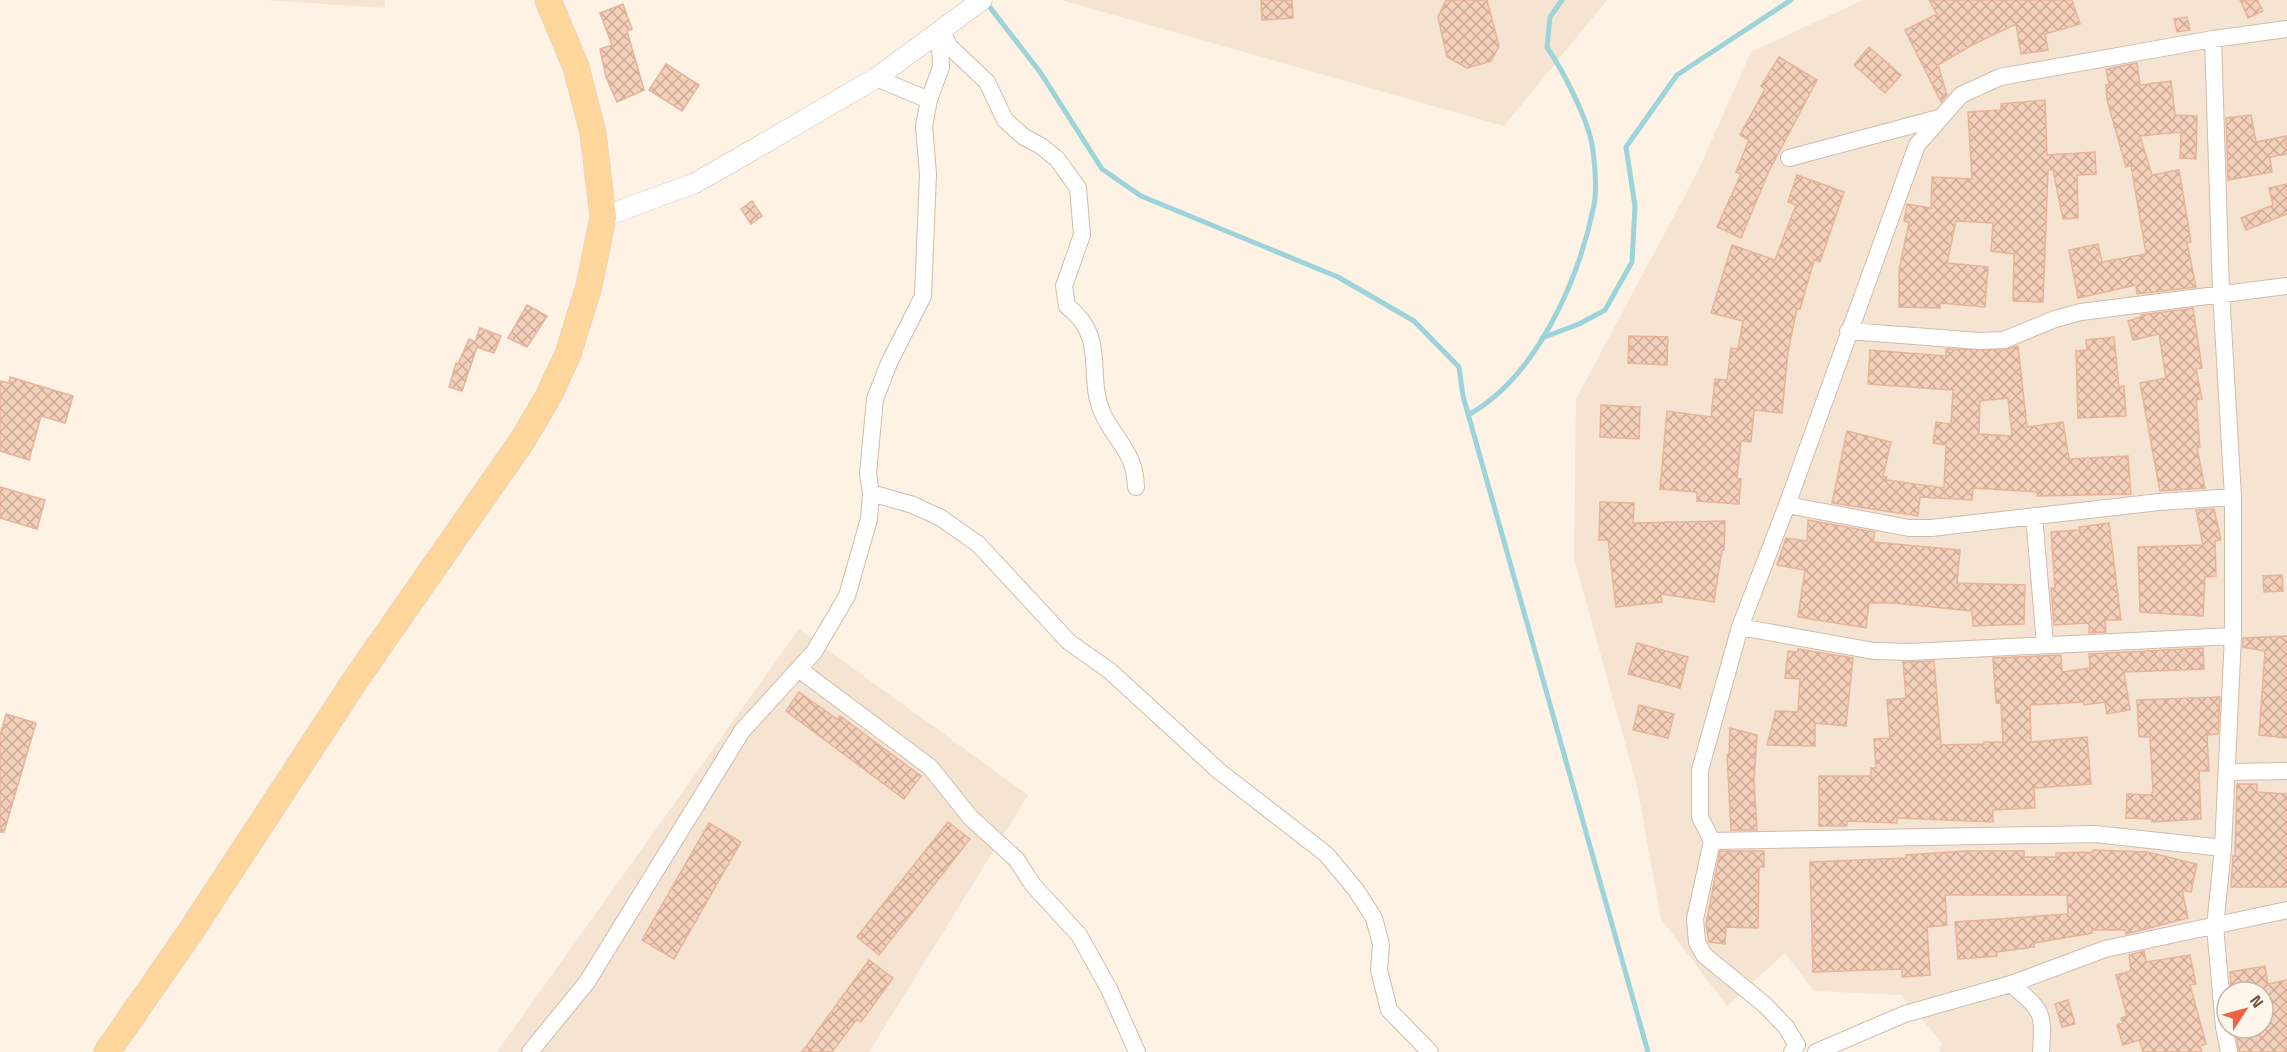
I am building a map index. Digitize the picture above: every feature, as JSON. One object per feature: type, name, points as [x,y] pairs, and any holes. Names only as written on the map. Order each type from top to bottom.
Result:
[{"type":"main road","points":[[108,1052],[189,934],[356,679],[522,441],[548,397],[568,354],[586,298],[603,217],[593,133],[576,67],[548,0]]},
{"type":"street","points":[[603,217],[694,183],[876,78],[978,4]]},
{"type":"street","points":[[1792,1052],[1797,1045],[1786,1027],[1766,1005],[1704,955],[1697,942],[1695,919],[1712,841],[1700,817],[1700,770],[1740,627],[1917,145],[1961,95],[2000,77],[2212,39],[2287,29]]},
{"type":"street","points":[[530,1052],[587,982],[742,731],[800,670],[829,629],[847,596],[865,539],[871,493],[868,474],[875,399],[889,363],[923,297],[928,174],[923,143],[928,100],[941,67],[940,46],[936,36]]},
{"type":"street","points":[[936,36],[987,82],[1005,120],[1024,137],[1041,146],[1057,159],[1078,188],[1082,236],[1064,286],[1067,306],[1082,317],[1086,324],[1095,361],[1097,393],[1102,412],[1128,451],[1136,487]]},
{"type":"street","points":[[2212,39],[2221,292],[2233,497],[2234,636],[2223,848],[2215,927],[2224,1027],[2229,1052]]},
{"type":"street","points":[[876,78],[928,100]]},
{"type":"street","points":[[1789,158],[1939,118]]},
{"type":"street","points":[[1848,331],[1980,341],[2004,340],[2055,319],[2081,312],[2221,292],[2287,286]]},
{"type":"street","points":[[871,493],[913,506],[941,518],[978,544],[1070,642],[1110,671],[1219,771],[1326,854],[1356,890],[1374,918],[1381,944],[1379,970],[1389,1010],[1430,1052]]},
{"type":"street","points":[[1786,505],[1909,528],[1931,528],[2233,497]]},
{"type":"street","points":[[2034,516],[2045,644]]},
{"type":"street","points":[[1740,627],[1874,651],[1910,652],[2234,636]]},
{"type":"street","points":[[800,670],[930,767],[970,817],[1016,859],[1033,885],[1079,934],[1109,988],[1137,1052]]},
{"type":"street","points":[[2227,772],[2287,771]]},
{"type":"street","points":[[1712,841],[2095,834],[2223,848]]},
{"type":"street","points":[[1816,1052],[1905,1014],[2011,984],[2105,949],[2287,910]]},
{"type":"street","points":[[2011,984],[2038,1008],[2043,1021],[2041,1052]]},
{"type":"shaded area","points":[[264,0],[385,0],[385,8]]},
{"type":"shaded area","points":[[1061,0],[1607,0],[1504,126]]},
{"type":"shaded area","points":[[1863,0],[2287,0],[2287,1052],[1939,1052],[1942,1043],[1901,995],[1814,991],[1785,953],[1727,1006],[1661,919],[1637,786],[1574,558],[1576,399],[1698,171],[1751,52]]},
{"type":"shaded area","points":[[799,629],[1028,795],[869,1052],[497,1052]]},
{"type":"building","points":[[1261,0],[1292,0],[1293,18],[1262,20]]},
{"type":"building","points":[[1446,0],[1487,0],[1499,46],[1491,61],[1467,68],[1447,57],[1438,17]]},
{"type":"building","points":[[1929,0],[2072,0],[2080,24],[2045,34],[2048,50],[2021,54],[2016,24],[1972,45],[1938,65],[1947,95],[1941,102],[1905,30],[1937,14]]},
{"type":"building","points":[[2240,0],[2257,0],[2263,11],[2248,18]]},
{"type":"building","points":[[623,4],[632,29],[627,31],[644,90],[617,102],[606,77],[600,49],[612,45],[600,13]]},
{"type":"building","points":[[2187,17],[2190,30],[2177,32],[2174,19]]},
{"type":"building","points":[[1869,47],[1901,75],[1885,93],[1854,65]]},
{"type":"building","points":[[1779,57],[1817,80],[1769,171],[1741,238],[1717,227],[1741,174],[1736,172],[1749,140],[1740,135],[1765,89],[1761,86]]},
{"type":"building","points":[[2137,63],[2140,85],[2171,81],[2175,115],[2197,116],[2196,159],[2180,158],[2181,132],[2140,136],[2152,175],[2179,170],[2191,242],[2187,243],[2196,287],[2137,294],[2136,285],[2078,298],[2069,250],[2098,244],[2102,262],[2146,254],[2131,165],[2126,167],[2107,100],[2106,85],[2109,84],[2106,69]]},
{"type":"building","points":[[666,64],[699,85],[682,111],[649,90]]},
{"type":"building","points":[[2045,100],[2047,155],[2095,152],[2096,174],[2077,175],[2078,218],[2063,219],[2053,170],[2048,170],[2043,302],[2013,301],[2014,254],[1991,251],[1993,223],[1956,221],[1947,263],[1988,267],[1985,307],[1940,303],[1940,308],[1899,307],[1899,270],[1909,222],[1904,221],[1907,204],[1931,208],[1932,177],[1972,179],[1968,112],[2001,110],[2001,104]]},
{"type":"building","points":[[2251,115],[2256,142],[2286,136],[2287,154],[2270,157],[2272,172],[2228,180],[2226,118]]},
{"type":"building","points":[[1797,175],[1844,192],[1820,262],[1814,260],[1800,309],[1797,308],[1788,352],[1782,413],[1754,410],[1751,442],[1741,441],[1737,478],[1741,479],[1739,504],[1697,501],[1697,492],[1660,489],[1667,411],[1711,417],[1715,379],[1727,380],[1731,348],[1738,349],[1743,321],[1711,313],[1732,245],[1775,260],[1796,205],[1788,202]]},
{"type":"building","points":[[2287,184],[2287,214],[2246,230],[2241,218],[2273,205],[2269,188]]},
{"type":"building","points":[[752,201],[762,216],[751,224],[741,209]]},
{"type":"building","points":[[527,305],[547,316],[527,347],[508,338]]},
{"type":"building","points":[[2193,308],[2202,368],[2196,369],[2202,399],[2196,400],[2200,447],[2197,448],[2205,488],[2160,491],[2140,383],[2166,378],[2159,334],[2133,340],[2128,321],[2141,317],[2141,315]]},
{"type":"building","points":[[480,328],[501,336],[494,353],[477,347],[462,391],[449,387],[456,363],[458,364],[469,339],[475,342]]},
{"type":"building","points":[[1629,336],[1668,337],[1667,365],[1628,363]]},
{"type":"building","points":[[2114,337],[2119,387],[2124,386],[2126,416],[2078,418],[2076,351],[2087,350],[2086,340]]},
{"type":"building","points":[[2018,346],[2027,427],[2063,422],[2069,459],[2128,456],[2131,494],[2037,496],[2037,492],[1973,488],[1972,500],[1920,497],[1918,516],[1832,503],[1847,431],[1891,442],[1883,476],[1887,477],[1886,480],[1944,488],[1946,445],[1933,443],[1936,422],[1951,424],[1953,390],[1868,384],[1870,350],[1946,356],[1946,349],[2004,350]],"holes":[[[2008,398],[2012,436],[1979,434],[1980,401]]]},
{"type":"building","points":[[10,377],[73,396],[65,423],[41,416],[29,460],[0,451],[0,381],[9,383]]},
{"type":"building","points":[[1601,405],[1640,407],[1639,439],[1600,437]]},
{"type":"building","points":[[0,487],[45,500],[37,529],[0,518]]},
{"type":"building","points":[[1600,502],[1634,503],[1633,523],[1725,521],[1724,550],[1722,550],[1714,602],[1661,594],[1662,602],[1616,607],[1608,540],[1599,540]]},
{"type":"building","points":[[2214,509],[2221,540],[2215,541],[2216,576],[2205,577],[2203,616],[2140,612],[2138,547],[2203,545],[2196,510]]},
{"type":"building","points":[[1808,520],[1875,532],[1873,542],[1960,550],[1957,583],[2025,585],[2024,624],[1973,626],[1972,611],[1893,603],[1869,603],[1866,628],[1798,617],[1805,570],[1777,565],[1786,538],[1807,541]]},
{"type":"building","points":[[2109,523],[2121,620],[2105,620],[2106,632],[2089,633],[2089,623],[2054,625],[2051,588],[2055,588],[2051,532],[2080,530],[2079,527]]},
{"type":"building","points":[[2282,575],[2283,591],[2264,592],[2263,576]]},
{"type":"building","points":[[2287,636],[2287,738],[2259,735],[2265,651],[2243,647],[2243,638]]},
{"type":"building","points":[[1637,643],[1688,657],[1680,688],[1628,674]]},
{"type":"building","points":[[2203,648],[2204,669],[2124,672],[2130,710],[2107,714],[2105,702],[2084,705],[2083,702],[2030,705],[2031,742],[2087,737],[2091,784],[2034,788],[2035,808],[1993,810],[1993,822],[1897,818],[1897,823],[1847,821],[1847,826],[1819,826],[1819,776],[1871,776],[1871,768],[1876,768],[1874,739],[1890,738],[1887,700],[1906,698],[1903,662],[1934,661],[1941,745],[1984,744],[1984,742],[2003,742],[2001,703],[1996,703],[1993,658],[2061,655],[2062,672],[2090,668],[2089,654]]},
{"type":"building","points":[[1798,649],[1853,658],[1846,726],[1815,723],[1815,746],[1767,745],[1776,711],[1798,712],[1800,679],[1785,678],[1788,651],[1798,652]]},
{"type":"building","points":[[799,692],[837,719],[840,716],[921,776],[904,799],[786,711]]},
{"type":"building","points":[[2220,697],[2218,734],[2207,735],[2209,771],[2199,771],[2201,819],[2152,822],[2152,819],[2126,818],[2127,794],[2151,795],[2153,792],[2150,737],[2139,737],[2137,700]]},
{"type":"building","points":[[1639,705],[1674,714],[1668,738],[1633,730]]},
{"type":"building","points":[[6,714],[36,723],[4,832],[0,832],[0,735]]},
{"type":"building","points":[[1730,728],[1757,735],[1754,781],[1757,830],[1731,830],[1727,755],[1729,754]]},
{"type":"building","points":[[2237,784],[2257,784],[2257,792],[2287,794],[2287,887],[2231,887],[2233,856],[2235,856]]},
{"type":"building","points":[[948,822],[970,839],[879,955],[857,937]]},
{"type":"building","points":[[709,823],[741,842],[674,959],[642,940]]},
{"type":"building","points":[[2093,850],[2147,852],[2197,864],[2191,892],[2182,890],[2188,918],[2126,934],[2125,930],[2092,930],[2092,933],[2034,943],[2034,947],[1997,952],[1997,956],[1958,959],[1955,922],[2068,914],[2067,895],[1945,895],[1947,925],[1927,927],[1930,975],[1902,977],[1902,969],[1813,972],[1810,862],[1906,858],[1906,855],[1966,851],[2024,851],[2024,857],[2056,857],[2056,853],[2093,852]]},
{"type":"building","points":[[1720,851],[1764,851],[1764,867],[1759,867],[1758,928],[1726,927],[1725,944],[1709,942],[1706,924]]},
{"type":"building","points":[[2144,951],[2146,962],[2190,955],[2196,984],[2190,985],[2206,1044],[2200,1046],[2202,1052],[2143,1052],[2139,1040],[2123,1045],[2117,1025],[2123,1023],[2121,1018],[2127,1016],[2116,975],[2131,971],[2129,955]]},
{"type":"building","points":[[869,960],[893,978],[861,1022],[857,1019],[832,1052],[802,1052]]},
{"type":"building","points":[[2265,966],[2267,980],[2230,980],[2230,972]]},
{"type":"building","points":[[2287,980],[2287,1052],[2239,1052],[2237,1040],[2275,1040],[2275,983]]},
{"type":"building","points":[[2068,1000],[2075,1024],[2062,1027],[2055,1004]]},
{"type":"waterway","points":[[1468,415],[1493,398],[1515,377],[1551,324],[1578,264],[1594,205],[1595,178],[1591,139],[1575,97],[1547,47],[1550,17],[1562,0]]},
{"type":"waterway","points":[[1542,338],[1579,324],[1605,310],[1632,262],[1635,206],[1626,147],[1677,75],[1791,0]]},
{"type":"waterway","points":[[985,1],[1040,72],[1102,169],[1141,196],[1338,277],[1414,321],[1459,367],[1463,396],[1648,1052]]}]
